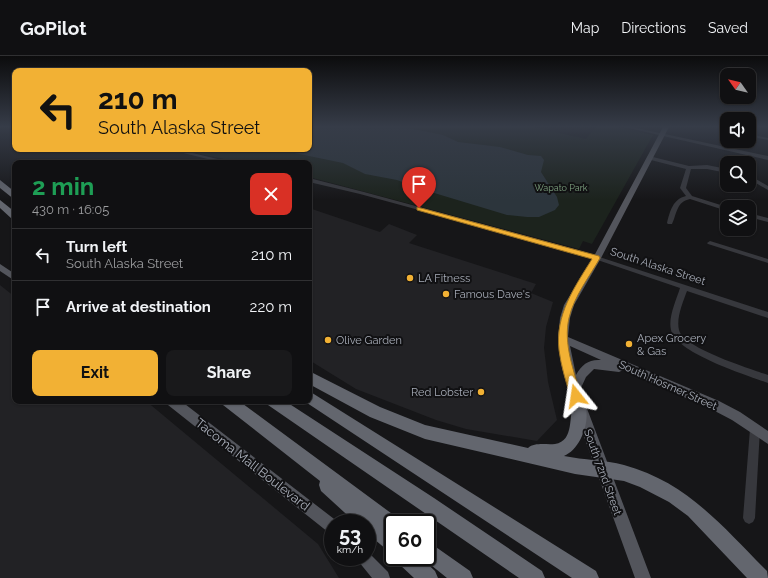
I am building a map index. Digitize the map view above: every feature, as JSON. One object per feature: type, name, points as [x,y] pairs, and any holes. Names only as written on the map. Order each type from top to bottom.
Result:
[{"type":"highway","points":[[0,183],[12,194]]},
{"type":"highway","points":[[0,203],[12,214]]},
{"type":"highway","points":[[312,379],[375,412],[411,428],[439,436],[575,466],[631,476],[661,488],[684,503],[718,533],[760,578]]},
{"type":"highway","points":[[312,399],[589,578]]},
{"type":"highway","points":[[232,404],[267,432],[384,518]]},
{"type":"highway","points":[[278,404],[535,578]]},
{"type":"highway","points":[[500,449],[549,452],[565,448],[576,435],[579,406]]},
{"type":"highway","points":[[267,432],[384,536]]},
{"type":"highway","points":[[436,558],[463,578]]},
{"type":"highway","points":[[415,566],[428,578]]},
{"type":"main road","name":"South 72nd Street","points":[[642,575],[579,406],[563,339],[565,318],[569,305],[596,258],[653,151]]},
{"type":"main road","points":[[0,267],[12,276]]},
{"type":"main road","name":"South Hosmer Street","points":[[563,339],[715,405],[756,429],[768,438]]},
{"type":"main road","points":[[574,390],[584,368],[592,365],[600,364],[640,373]]},
{"type":"main road","name":"Tacoma Mall Boulevard","points":[[176,404],[324,520]]},
{"type":"main road","points":[[372,566],[382,578]]},
{"type":"street","points":[[737,151],[768,158]]},
{"type":"street","points":[[182,152],[218,160]]},
{"type":"street","points":[[649,158],[688,168],[707,167],[720,170]]},
{"type":"street","points":[[688,168],[683,188],[690,197]]},
{"type":"street","name":"South Alaska Street","points":[[312,181],[357,191],[596,258],[768,315]]},
{"type":"street","points":[[756,181],[768,188]]},
{"type":"street","points":[[670,223],[677,202],[683,198],[690,197],[720,207]]},
{"type":"street","points":[[756,217],[768,220]]},
{"type":"street","points":[[710,243],[768,261]]},
{"type":"street","points":[[684,286],[675,324],[675,332],[680,340],[702,353],[768,379]]},
{"type":"street","points":[[749,518],[756,429]]},
{"type":"shaded area","points":[[515,151],[528,155],[541,156],[544,160],[541,172],[557,197],[559,205],[555,210],[539,217],[507,215],[421,189],[397,180],[365,174],[343,163],[290,152]]},
{"type":"shaded area","points":[[312,209],[380,232],[389,224],[417,235],[409,243],[536,284],[531,293],[553,302],[546,327],[544,348],[548,382],[557,420],[537,441],[466,429],[436,420],[356,389],[312,362]]},
{"type":"shaded area","points":[[0,285],[12,295],[12,404],[150,404],[318,544],[324,554],[324,566],[332,566],[339,578],[0,578]]},
{"type":"green space","name":"Wapato Park","points":[[644,151],[592,244],[583,241],[579,249],[312,178],[312,160],[229,160],[191,152]]},
{"type":"place","name":"LA Fitness","points":[[410,278]]},
{"type":"place","name":"Famous Dave's","points":[[446,294]]},
{"type":"place","name":"Olive Garden","points":[[328,340]]},
{"type":"place","name":"Apex Grocery & Gas","points":[[629,344]]},
{"type":"place","name":"Red Lobster","points":[[481,392]]},
{"type":"route","points":[[419,208],[576,251],[596,258],[569,305],[565,318],[563,339],[564,352],[576,396]]}]
